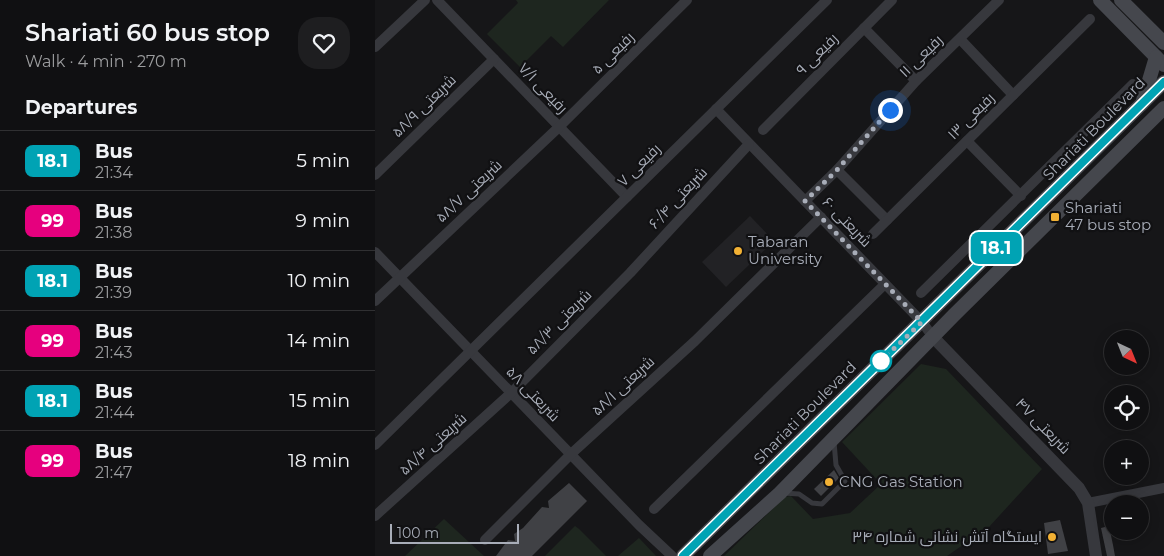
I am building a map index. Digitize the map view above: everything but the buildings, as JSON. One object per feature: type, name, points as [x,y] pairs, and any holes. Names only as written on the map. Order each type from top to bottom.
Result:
[{"type":"main road","points":[[1100,0],[1160,61],[1142,104]]},
{"type":"main road","points":[[1121,0],[1164,42]]},
{"type":"main road","name":"Shariati Boulevard","points":[[683,556],[1164,82]]},
{"type":"main road","points":[[710,556],[780,493],[933,337],[1164,108]]},
{"type":"street","points":[[375,47],[425,0]]},
{"type":"street","name":"رفیعی ۷/۱","points":[[437,0],[627,197]]},
{"type":"street","name":"رفیعی ۵","points":[[559,127],[687,0]]},
{"type":"street","name":"رفیعی ۷","points":[[375,445],[827,0]]},
{"type":"street","name":"رفیعی ۹","points":[[763,130],[892,0]]},
{"type":"street","name":"رفیعی ۱۱","points":[[805,201],[837,170],[916,81],[999,0]]},
{"type":"street","name":"رفیعی ۱۳","points":[[873,234],[1090,19]]},
{"type":"street","points":[[864,28],[916,81]]},
{"type":"street","points":[[960,39],[1013,95]]},
{"type":"street","name":"شریعتی ۵۸/۹","points":[[375,175],[494,59]]},
{"type":"street","points":[[921,294],[1133,84]]},
{"type":"street","name":"شریعتی ۶۰","points":[[716,109],[922,322],[933,337]]},
{"type":"street","name":"شریعتی ۵۸/۷","points":[[375,301],[559,127]]},
{"type":"street","points":[[967,141],[1021,196]]},
{"type":"street","name":"شریعتی ۶۰/۴","points":[[629,273],[749,144]]},
{"type":"street","points":[[837,170],[887,220]]},
{"type":"street","name":"شریعتی ۵۸/۱","points":[[485,540],[571,454],[695,340],[821,217]]},
{"type":"street","name":"شریعتی ۵۸","points":[[375,252],[672,556]]},
{"type":"street","name":"شریعتی ۵۸/۳","points":[[511,393],[629,273]]},
{"type":"street","points":[[654,509],[885,284]]},
{"type":"street","name":"شریعتی ۴۷","points":[[933,337],[1079,488],[1088,503],[1096,556]]},
{"type":"street","name":"شریعتی ۵۸/۴","points":[[375,516],[511,393]]},
{"type":"street","points":[[1088,503],[1164,488]]},
{"type":"lane","points":[[780,493],[799,494],[812,503],[822,504],[845,481],[836,465],[834,438]]},
{"type":"shaded area","points":[[516,0],[609,0],[563,47],[551,36],[520,67],[487,34],[518,3]]},
{"type":"shaded area","name":"Tabaran University","points":[[750,216],[774,241],[726,287],[702,262]]},
{"type":"shaded area","points":[[921,364],[946,369],[1042,469],[989,527],[947,556],[724,556],[785,497],[791,496],[813,519],[850,513],[881,484],[842,442]]},
{"type":"shaded area","points":[[444,519],[484,556],[405,556]]},
{"type":"shaded area","points":[[575,526],[579,529],[606,556],[545,556]]},
{"type":"shaded area","points":[[639,538],[656,556],[618,556]]},
{"type":"bus line","name":"18.1","points":[[683,556],[1164,82]]},
{"type":"place","name":"Shariati 47 bus stop","points":[[1055,217]]},
{"type":"place","name":"Tabaran University","points":[[738,251]]},
{"type":"place","name":"CNG Gas Station","points":[[829,482]]},
{"type":"place","name":"ایستگاه آتش نشانی شماره ۳۴","points":[[1052,537]]},
{"type":"route","points":[[881,361],[922,322],[805,201],[837,170],[890,110]]}]
